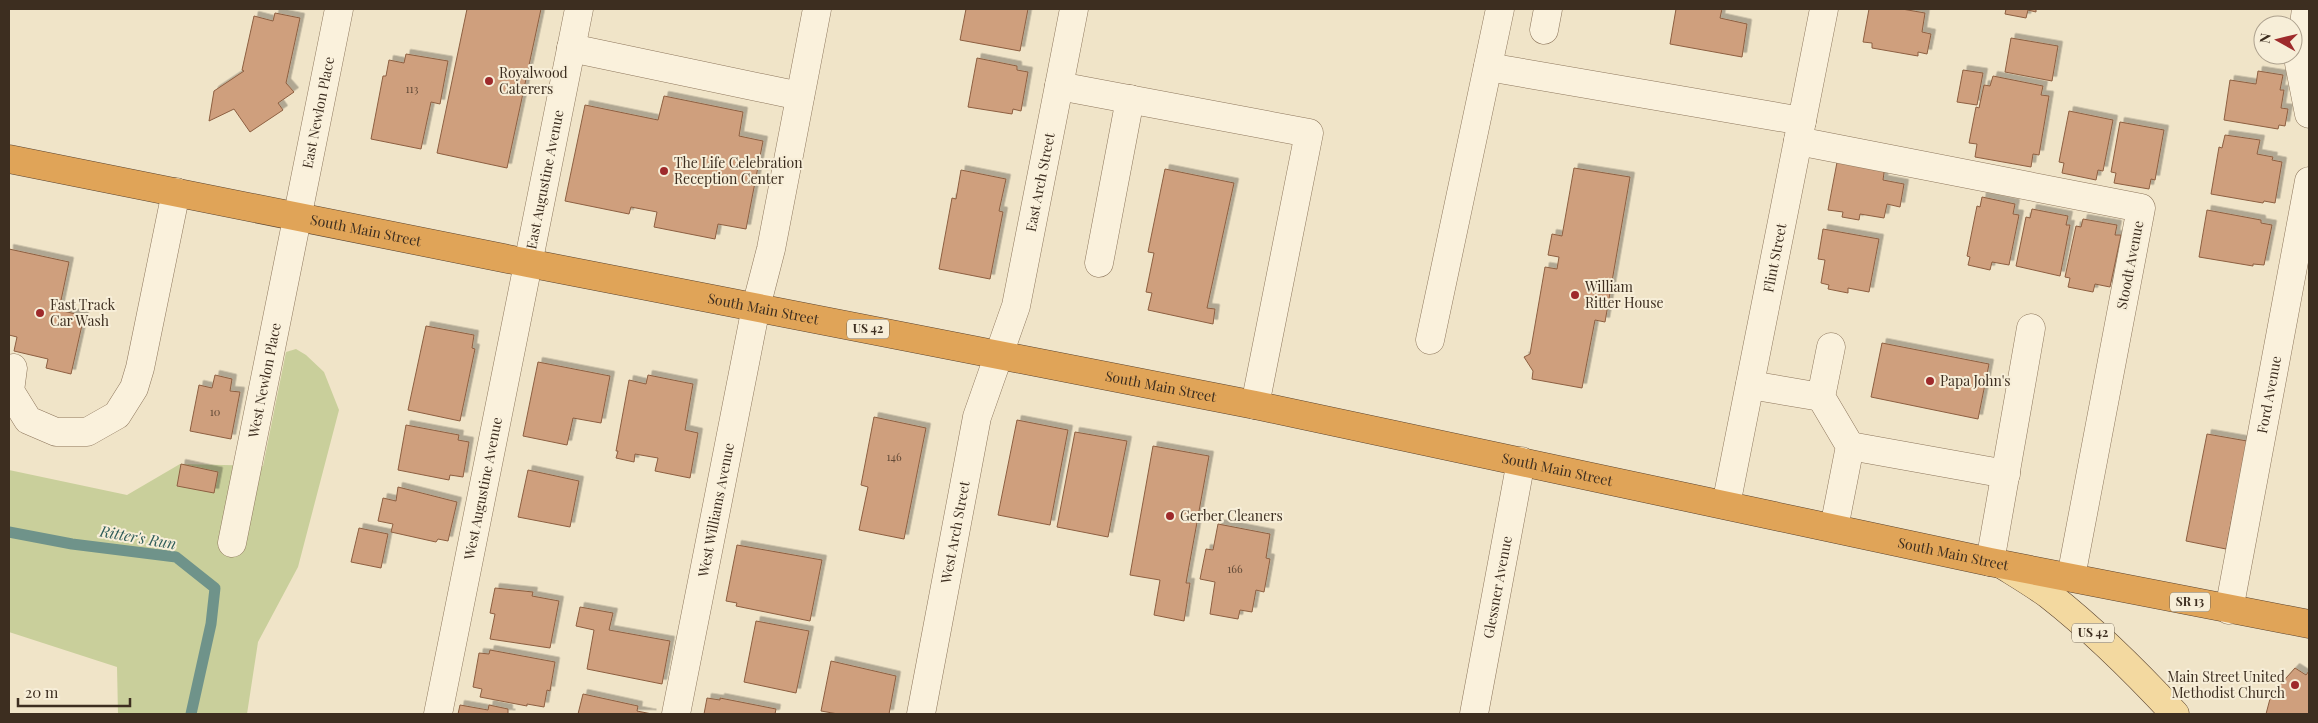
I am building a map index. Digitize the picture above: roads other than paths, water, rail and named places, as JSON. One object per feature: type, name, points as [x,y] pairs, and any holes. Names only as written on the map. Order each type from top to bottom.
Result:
[{"type":"highway","name":"South Main Street","points":[[9,159],[528,263],[1255,405],[1995,563],[2229,610],[2309,624]]},
{"type":"main road","name":"US 42","points":[[1995,563],[2048,594],[2132,668],[2175,714]]},
{"type":"street","name":"East Newlon Place","points":[[297,216],[339,9]]},
{"type":"street","name":"East Augustine Avenue","points":[[528,263],[578,9]]},
{"type":"street","name":"West Williams Avenue","points":[[676,714],[756,307],[771,248],[816,9]]},
{"type":"street","name":"East Arch Street","points":[[1000,354],[1017,299],[1074,9]]},
{"type":"street","points":[[1430,340],[1500,9]]},
{"type":"street","name":"Flint Street","points":[[1726,506],[1824,9]]},
{"type":"street","points":[[2306,9],[2304,62],[2309,114]]},
{"type":"street","points":[[570,48],[800,96]]},
{"type":"street","points":[[1488,67],[1800,131]]},
{"type":"street","points":[[1058,86],[1309,133],[1255,405]]},
{"type":"street","points":[[1099,263],[1130,99]]},
{"type":"street","name":"Stoodt Avenue","points":[[1800,131],[2141,208],[2072,577]]},
{"type":"street","name":"Ford Avenue","points":[[2229,610],[2309,181]]},
{"type":"street","points":[[13,368],[10,391],[28,420],[56,432],[87,432],[117,415],[134,388],[140,368],[176,192]]},
{"type":"street","name":"West Newlon Place","points":[[232,543],[297,216]]},
{"type":"street","name":"West Augustine Avenue","points":[[438,714],[528,263]]},
{"type":"street","points":[[1995,563],[2006,474],[2031,328]]},
{"type":"street","points":[[1831,347],[1821,398],[1850,446],[1834,528]]},
{"type":"street","name":"West Arch Street","points":[[921,714],[978,417],[1000,354]]},
{"type":"street","points":[[1750,385],[1821,398]]},
{"type":"street","points":[[1850,446],[2006,474]]},
{"type":"street","name":"Glessner Avenue","points":[[1474,714],[1521,461]]},
{"type":"waterway","name":"Ritter's Run","points":[[9,532],[72,544],[176,557],[215,588],[211,624],[191,714]]},
{"type":"place","name":"Royalwood Caterers","points":[[489,81]]},
{"type":"place","name":"The Life Celebration Reception Center","points":[[664,171]]},
{"type":"place","name":"William Ritter House","points":[[1575,295]]},
{"type":"place","name":"Fast Track Car Wash","points":[[40,313]]},
{"type":"place","name":"Papa John's","points":[[1930,381]]},
{"type":"place","name":"Gerber Cleaners","points":[[1170,516]]},
{"type":"place","name":"Main Street United Methodist Church","points":[[2295,685]]}]
